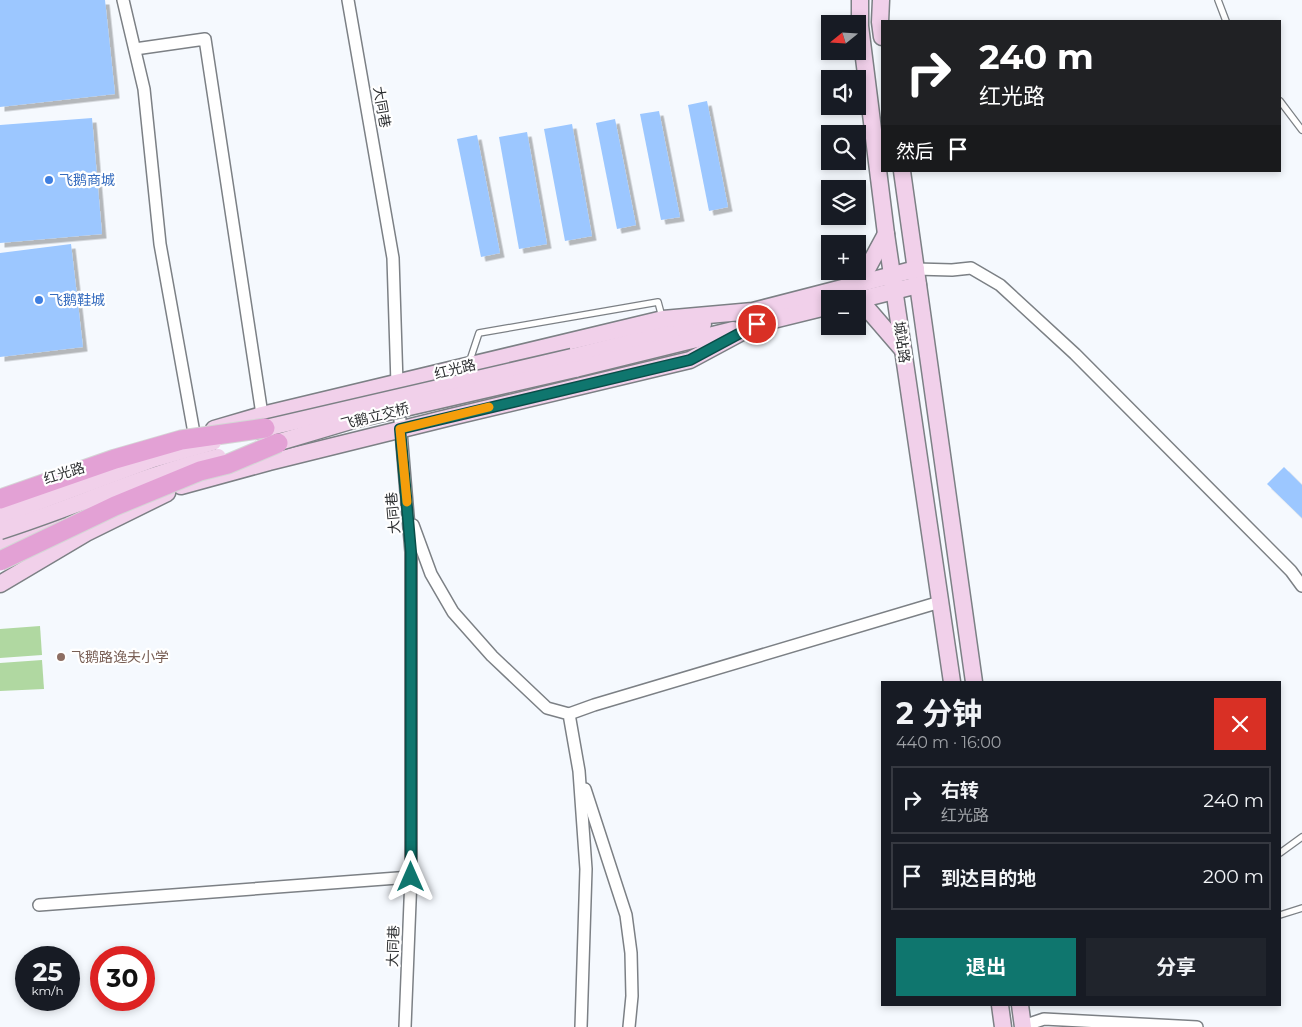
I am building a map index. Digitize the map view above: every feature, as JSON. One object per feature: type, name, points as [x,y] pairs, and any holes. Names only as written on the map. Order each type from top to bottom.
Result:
[{"type":"main road","name":"城站路","points":[[860,0],[860,26],[886,234],[952,681]]},
{"type":"main road","points":[[881,0],[881,30]]},
{"type":"main road","name":"城站路","points":[[902,172],[974,681]]},
{"type":"main road","points":[[861,290],[886,234]]},
{"type":"main road","name":"红光路","points":[[866,292],[917,277]]},
{"type":"main road","name":"红光路","points":[[0,544],[184,485],[268,462],[690,360],[755,317],[821,302]]},
{"type":"main road","points":[[866,303],[903,350]]},
{"type":"main road","name":"红光路","points":[[0,497],[58,474],[194,435],[264,422],[397,384],[663,319],[755,317],[821,307]]},
{"type":"main road","name":"飞鹅立交桥","points":[[0,531],[191,464],[278,443],[357,419],[755,317]]},
{"type":"main road","name":"飞鹅立交桥","points":[[0,516],[153,459],[264,422],[574,363]]},
{"type":"main road","points":[[0,497],[182,440],[264,422]]},
{"type":"main road","points":[[0,561],[115,506],[200,471],[228,464],[278,443]]},
{"type":"main road","points":[[58,474],[71,522]]},
{"type":"main road","points":[[0,584],[86,533],[184,485]]},
{"type":"main road","points":[[1000,1006],[1003,1027]]},
{"type":"main road","points":[[1020,1006],[1023,1026]]},
{"type":"street","points":[[123,0],[144,89],[160,244],[202,480]]},
{"type":"street","name":"大同巷","points":[[348,0],[393,258],[397,384],[411,552],[411,877],[405,1027]]},
{"type":"street","points":[[134,49],[205,39],[264,422],[268,462]]},
{"type":"street","points":[[917,277],[971,268],[1000,285],[1075,354],[1291,571],[1302,586]]},
{"type":"street","points":[[408,510],[431,574],[454,612],[492,656],[547,708],[570,714],[594,705],[940,602]]},
{"type":"street","points":[[570,714],[579,771],[586,869],[582,1027]]},
{"type":"street","points":[[579,771],[626,915],[631,952],[632,987],[629,1027]]},
{"type":"street","points":[[39,905],[411,877]]},
{"type":"street","points":[[1023,1026],[1044,1019],[1197,1027]]},
{"type":"lane","points":[[1218,0],[1226,20]]},
{"type":"lane","points":[[1281,102],[1302,130]]},
{"type":"lane","points":[[467,366],[479,333],[658,302],[663,319]]},
{"type":"lane","points":[[1281,852],[1302,837]]},
{"type":"lane","points":[[1281,915],[1302,908]]},
{"type":"green space","points":[[40,626],[42,655],[0,658],[0,629]]},
{"type":"green space","points":[[42,660],[44,689],[0,691],[0,663]]},
{"type":"building","points":[[0,0],[105,0],[115,94],[0,107]]},
{"type":"building","points":[[707,101],[728,207],[709,211],[688,105]]},
{"type":"building","points":[[659,111],[680,217],[661,220],[640,114]]},
{"type":"building","name":"飞鹅商城","points":[[92,118],[102,234],[0,243],[0,125]]},
{"type":"building","points":[[615,119],[636,225],[617,229],[596,123]]},
{"type":"building","points":[[572,124],[592,236],[565,241],[544,129]]},
{"type":"building","points":[[527,132],[547,244],[519,249],[499,137]]},
{"type":"building","points":[[477,135],[500,253],[481,257],[457,139]]},
{"type":"building","name":"飞鹅鞋城","points":[[71,244],[83,347],[0,357],[0,253]]},
{"type":"building","points":[[1284,467],[1302,485],[1302,518],[1267,484]]},
{"type":"slow traffic","points":[[407,502],[400,429],[489,407]]},
{"type":"place","name":"飞鹅商城","points":[[49,180]]},
{"type":"place","name":"飞鹅鞋城","points":[[39,300]]},
{"type":"place","name":"飞鹅路逸夫小学","points":[[61,657]]},
{"type":"route","points":[[411,877],[411,552],[400,429],[690,360],[757,324]]}]
